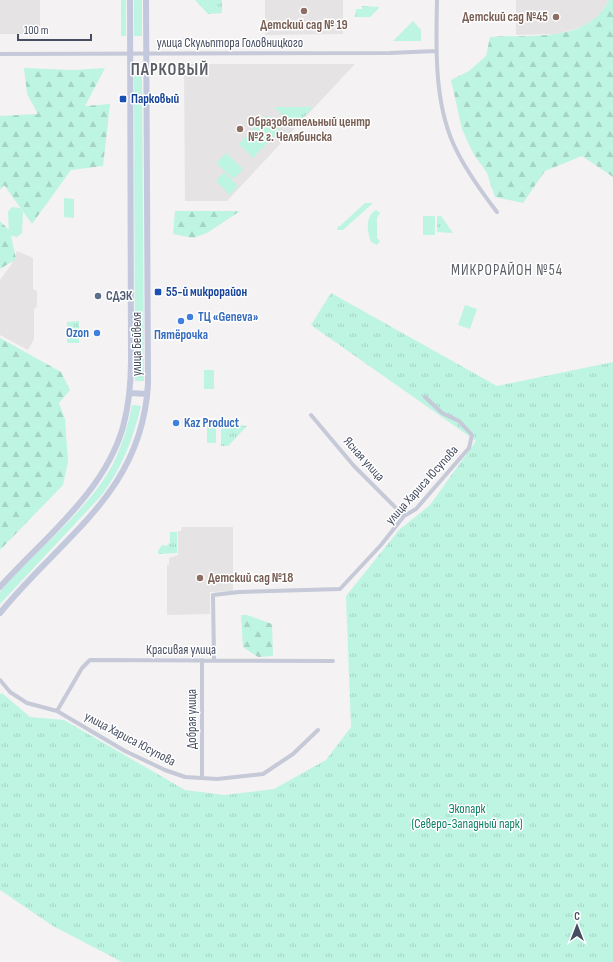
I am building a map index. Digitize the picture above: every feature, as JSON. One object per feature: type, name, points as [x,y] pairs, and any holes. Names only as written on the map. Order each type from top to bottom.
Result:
[{"type":"main road","name":"улица Бейвеля","points":[[0,587],[80,503],[100,477],[119,440],[126,414],[130,393],[132,360],[130,0]]},
{"type":"main road","name":"улица Бейвеля","points":[[0,613],[73,535],[118,482],[136,446],[145,411],[147,394],[146,0]]},
{"type":"main road","points":[[130,393],[147,394]]},
{"type":"street","points":[[437,0],[436,51],[446,126],[470,177],[497,212]]},
{"type":"street","name":"улица Скульптора Головницкого","points":[[0,54],[416,53],[436,51]]},
{"type":"street","name":"улица Хариса Юсупова","points":[[214,660],[212,598],[215,594],[340,589],[386,540],[404,516],[416,509],[469,448],[472,435],[459,421],[442,413],[425,397]]},
{"type":"street","name":"Ясная улица","points":[[311,414],[354,466],[404,516]]},
{"type":"street","name":"Красивая улица","points":[[57,711],[82,668],[90,660],[333,661]]},
{"type":"street","name":"Добрая улица","points":[[202,660],[202,777]]},
{"type":"street","name":"улица Хариса Юсупова","points":[[0,680],[10,692],[27,703],[57,711],[125,751],[165,770],[185,776],[217,779],[263,774],[293,754],[318,730]]},
{"type":"shaded area","points":[[0,0],[40,0],[40,34],[0,34]]},
{"type":"shaded area","name":"Детский сад № 19","points":[[265,0],[343,0],[343,34],[265,35]]},
{"type":"shaded area","name":"Детский сад №45","points":[[516,0],[609,0],[600,15],[586,25],[557,34],[516,35]]},
{"type":"shaded area","name":"Образовательный центр №2 г. Челябинска","points":[[184,64],[355,64],[227,201],[185,201]]},
{"type":"shaded area","points":[[17,251],[33,258],[33,289],[37,291],[37,305],[36,308],[34,308],[34,339],[28,350],[0,335],[0,280],[11,265]]},
{"type":"shaded area","name":"Детский сaд №18","points":[[182,527],[233,527],[233,591],[210,592],[210,614],[167,615],[167,565],[169,565],[169,558],[178,555],[178,531],[181,531]]},
{"type":"green space","points":[[121,0],[126,0],[126,36],[121,36]]},
{"type":"green space","points":[[134,0],[142,0],[142,36],[134,36]]},
{"type":"green space","points":[[195,0],[222,0],[222,13],[208,14]]},
{"type":"green space","points":[[609,0],[613,0],[613,177],[582,156],[545,171],[523,203],[495,197],[487,173],[473,153],[462,129],[451,80],[469,71],[486,56],[490,37],[539,36],[572,30],[587,24],[599,14]]},
{"type":"green space","points":[[362,6],[379,8],[370,17],[355,17],[356,9],[362,9]]},
{"type":"green space","points":[[413,21],[421,30],[421,41],[393,41]]},
{"type":"green space","points":[[24,68],[73,70],[105,68],[85,106],[110,104],[103,166],[71,170],[32,224],[4,185],[0,190],[0,116],[38,114],[27,94]]},
{"type":"green space","points":[[134,71],[142,71],[144,381],[135,381]]},
{"type":"green space","points":[[274,107],[313,107],[295,126]]},
{"type":"green space","points":[[266,115],[280,129],[253,158],[239,144]]},
{"type":"green space","points":[[226,153],[243,169],[234,179],[216,163]]},
{"type":"green space","points":[[224,172],[238,186],[230,195],[216,181]]},
{"type":"green space","points":[[64,198],[74,199],[74,218],[64,217]]},
{"type":"green space","points":[[365,203],[373,203],[343,230],[337,230],[338,226],[340,226]]},
{"type":"green space","points":[[12,207],[20,208],[23,212],[22,233],[17,237],[9,235],[8,212]]},
{"type":"green space","points":[[376,210],[380,213],[377,218],[377,238],[380,241],[377,245],[371,242],[368,229],[370,216]]},
{"type":"green space","points":[[175,211],[240,211],[207,233],[193,238],[173,234]]},
{"type":"green space","points":[[423,216],[435,216],[435,235],[423,235]]},
{"type":"green space","points":[[437,216],[441,216],[453,233],[437,232]]},
{"type":"green space","points":[[0,221],[10,231],[16,259],[0,269]]},
{"type":"green space","name":"Экопарк (Северо-Западный парк)","points":[[331,293],[497,386],[613,362],[613,962],[122,962],[53,926],[0,890],[0,694],[2,693],[30,717],[64,720],[185,790],[224,795],[274,789],[326,760],[351,727],[346,596],[399,530],[430,505],[476,441],[311,325]]},
{"type":"green space","points":[[465,305],[477,309],[470,329],[458,325]]},
{"type":"green space","points":[[79,321],[79,343],[67,343],[67,322]]},
{"type":"green space","points":[[0,338],[61,372],[70,390],[59,403],[65,419],[68,462],[63,485],[0,550]]},
{"type":"green space","points":[[204,370],[214,370],[214,389],[204,389]]},
{"type":"green space","points":[[132,405],[141,406],[126,453],[115,475],[101,496],[0,604],[0,592],[28,561],[74,516],[101,483],[112,466],[119,451],[127,428]]},
{"type":"green space","points":[[207,424],[216,424],[216,443],[207,443]]},
{"type":"green space","points":[[221,424],[247,426],[228,446],[221,446]]},
{"type":"green space","points":[[170,532],[177,532],[177,553],[158,554],[158,551],[162,545],[167,546],[170,542]]},
{"type":"green space","points":[[241,615],[247,615],[272,624],[273,656],[258,657],[243,647]]},
{"type":"place","name":"Детский сад № 19","points":[[304,11]]},
{"type":"place","name":"Детский сад №45","points":[[556,17]]},
{"type":"place","name":"Парковый","points":[[123,99]]},
{"type":"place","name":"Образовательный центр №2 г. Челябинска","points":[[240,129]]},
{"type":"place","name":"55-й микрорайон","points":[[158,292]]},
{"type":"place","name":"СДЭК","points":[[98,296]]},
{"type":"place","name":"ТЦ «Geneva»","points":[[190,317]]},
{"type":"place","name":"Пятёрочка","points":[[181,321]]},
{"type":"place","name":"Ozon","points":[[97,333]]},
{"type":"place","name":"Kaz Product","points":[[176,423]]},
{"type":"place","name":"Детский сaд №18","points":[[200,578]]},
{"type":"district","name":"ПАРКОВЫЙ","points":[[170,70]]},
{"type":"district","name":"МИКРОРАЙОН №54","points":[[507,270]]}]
